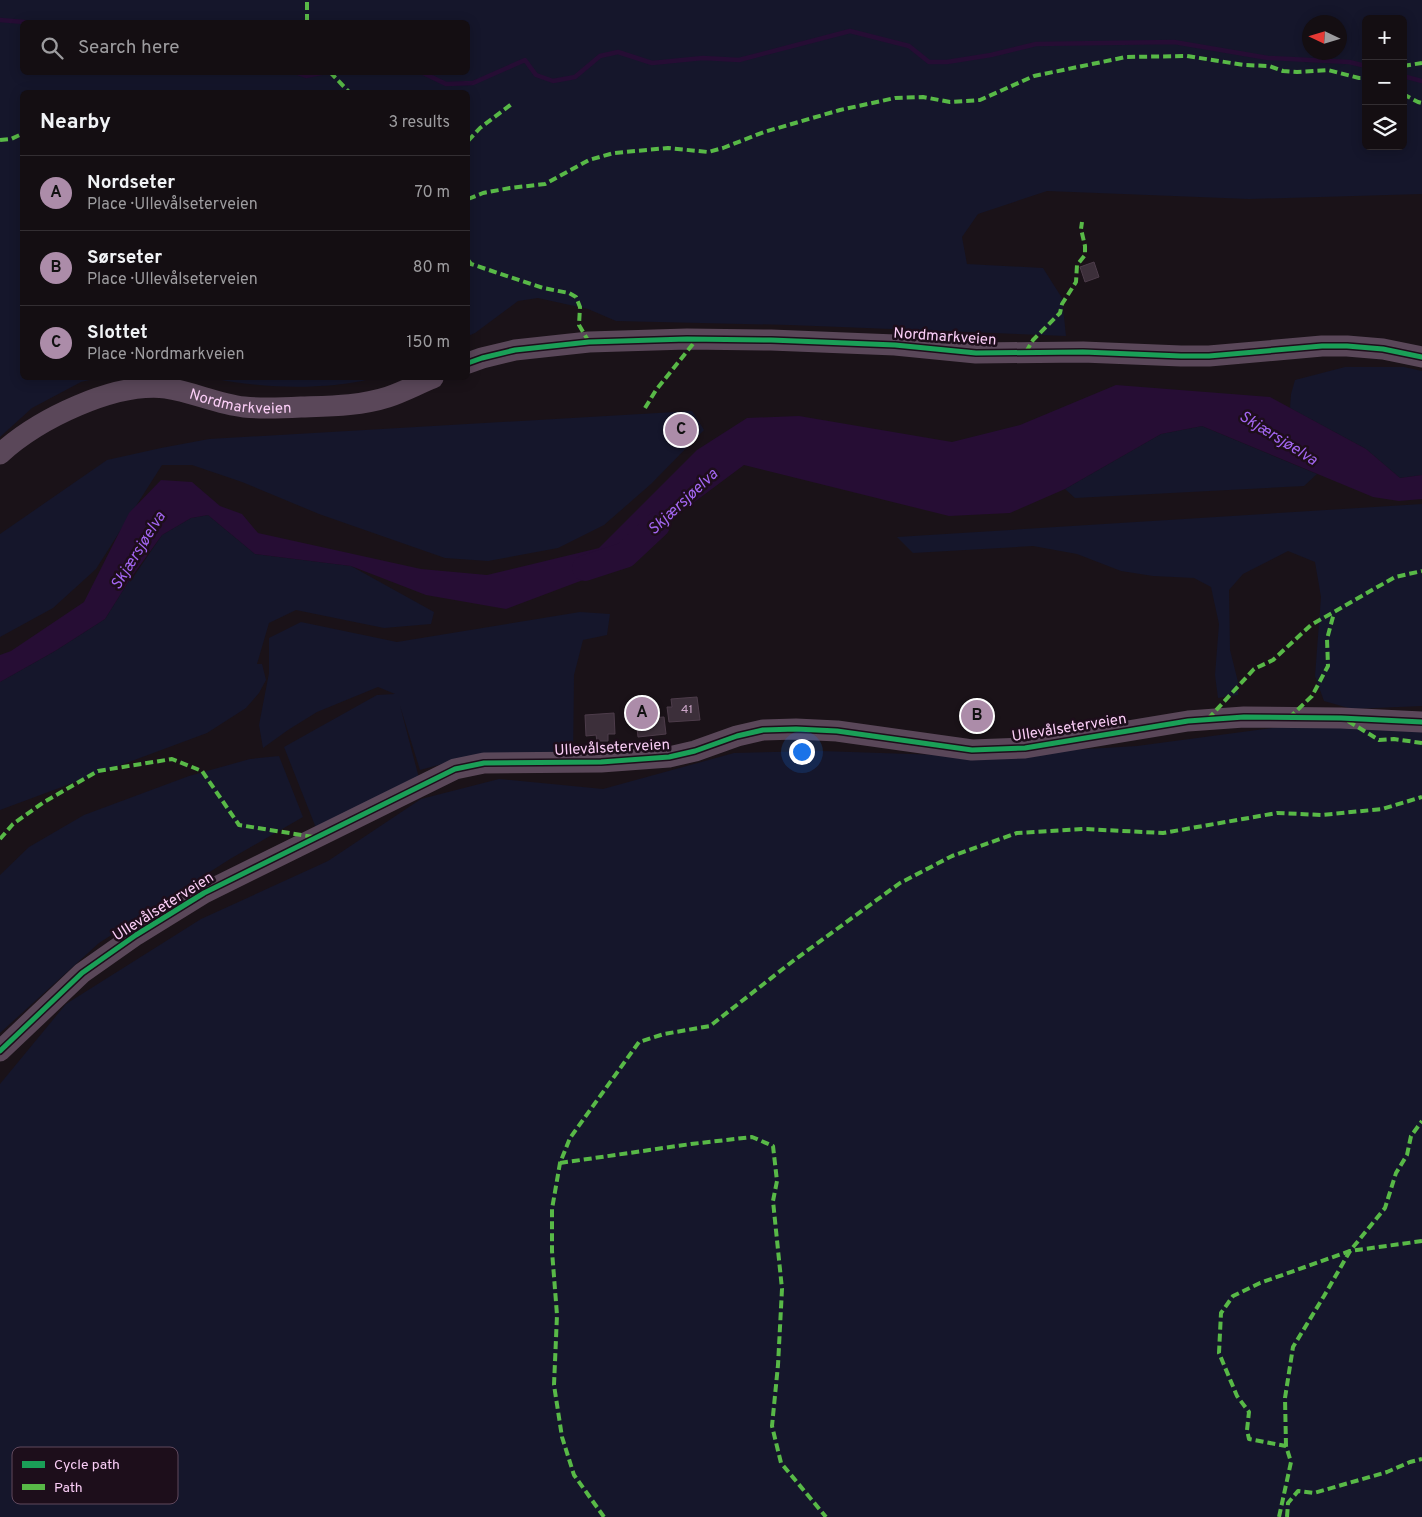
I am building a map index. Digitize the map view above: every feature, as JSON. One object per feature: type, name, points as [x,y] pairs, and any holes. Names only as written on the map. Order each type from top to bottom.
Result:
[{"type":"street","name":"Nordmarkveien","points":[[470,362],[516,350],[589,342],[687,339],[894,345],[976,353],[1083,352],[1181,356],[1209,356],[1322,346],[1347,346],[1383,349],[1422,357]]},
{"type":"street","name":"Nordmarkveien","points":[[0,454],[18,439],[49,419],[98,399],[136,389],[166,388],[214,402],[244,407],[320,407],[368,402],[387,397],[428,380]]},
{"type":"street","name":"Ullevålseterveien","points":[[0,1051],[82,973],[136,935],[204,893],[455,769],[484,763],[601,762],[669,757],[763,730],[837,731],[972,750],[994,750],[1072,741],[1188,721],[1244,717],[1341,718],[1422,722]]},
{"type":"shaded area","points":[[0,0],[1422,0],[1422,194],[1249,199],[1047,191],[978,214],[962,237],[967,264],[1043,268],[1062,298],[1066,336],[790,325],[616,321],[588,309],[538,298],[518,301],[470,335],[470,90],[20,90],[20,380],[90,380],[81,382],[32,408],[0,437]]},
{"type":"shaded area","points":[[1345,367],[1404,367],[1422,371],[1422,475],[1400,478],[1366,449],[1290,408],[1295,380]]},
{"type":"shaded area","points":[[222,380],[364,380],[335,385],[303,387]]},
{"type":"shaded area","points":[[692,411],[704,430],[651,484],[604,525],[558,548],[488,561],[445,558],[319,514],[242,482],[192,465],[162,465],[96,569],[53,608],[0,637],[0,534],[107,460],[209,439]]},
{"type":"shaded area","points":[[1202,426],[1317,474],[1304,486],[1075,498],[1065,489],[1161,434]]},
{"type":"shaded area","points":[[1422,504],[1422,706],[1352,709],[1324,701],[1315,676],[1321,597],[1315,562],[1288,551],[1243,574],[1229,590],[1230,650],[1238,682],[1238,695],[1218,698],[1215,675],[1219,624],[1211,587],[1194,578],[1153,576],[1121,571],[1077,554],[1033,546],[913,553],[897,537]]},
{"type":"shaded area","points":[[208,515],[255,554],[351,566],[434,612],[431,624],[384,628],[296,610],[269,623],[257,664],[262,664],[266,680],[259,693],[246,708],[207,733],[0,810],[0,682],[55,651],[105,619],[130,579],[130,582],[162,535],[191,518]]},
{"type":"shaded area","points":[[580,612],[610,614],[607,635],[583,640],[574,675],[573,762],[457,760],[420,770],[400,706],[419,778],[318,833],[284,747],[377,695],[395,694],[378,687],[317,712],[263,748],[259,725],[269,673],[269,638],[301,622],[397,642]]},
{"type":"shaded area","points":[[1280,727],[1422,728],[1422,1517],[0,1517],[0,1084],[66,1004],[201,919],[328,861],[421,799],[499,779],[603,789],[734,753],[821,751],[970,756],[1137,746]]},
{"type":"shaded area","points":[[279,756],[303,817],[230,859],[99,943],[0,1033],[0,875],[29,847],[84,815],[189,776],[250,759]]},
{"type":"water","points":[[1116,385],[1270,397],[1366,449],[1400,478],[1422,475],[1422,499],[1399,501],[1373,497],[1202,426],[1161,434],[1065,489],[1010,513],[949,516],[744,465],[591,577],[506,609],[426,595],[351,566],[255,554],[208,515],[191,518],[162,535],[130,579],[105,619],[55,651],[0,682],[0,655],[11,651],[84,602],[129,513],[161,480],[192,482],[220,506],[242,514],[258,533],[421,569],[487,575],[599,548],[697,450],[747,418],[799,416],[952,442],[1020,425]]},
{"type":"building","points":[[1094,262],[1099,277],[1085,282],[1080,267]]},
{"type":"building","points":[[697,697],[700,720],[669,722],[667,707],[672,707],[671,699]]},
{"type":"building","points":[[614,713],[615,734],[608,734],[608,741],[597,741],[596,735],[586,736],[585,715]]},
{"type":"building","points":[[664,717],[666,734],[638,737],[636,719]]},
{"type":"waterway","points":[[0,20],[20,22]]},
{"type":"waterway","points":[[427,75],[446,84],[473,83],[525,60],[536,75],[553,81],[575,77],[600,56],[618,52],[652,63],[703,58],[739,60],[850,31],[909,46],[929,62],[947,62],[991,55],[1036,44],[1174,42],[1268,58],[1349,62],[1362,65]]},
{"type":"waterway","points":[[303,75],[311,75]]},
{"type":"waterway","points":[[1407,77],[1422,81]]},
{"type":"waterway","name":"Skjærsjøelva","points":[[585,568],[625,555],[657,525]]},
{"type":"marked path","points":[[307,0],[307,20]]},
{"type":"marked path","points":[[470,198],[483,193],[545,184],[589,160],[614,153],[668,148],[708,152],[764,132],[840,110],[895,98],[923,97],[950,102],[980,100],[1034,76],[1126,57],[1187,56],[1244,65],[1269,66],[1283,71],[1328,70],[1362,78]]},
{"type":"marked path","points":[[1407,65],[1422,63]]},
{"type":"marked path","points":[[333,75],[347,90]]},
{"type":"marked path","points":[[1407,96],[1422,103]]},
{"type":"marked path","points":[[470,139],[480,128],[513,103]]},
{"type":"marked path","points":[[0,140],[11,139],[20,135]]},
{"type":"marked path","points":[[1026,352],[1033,340],[1060,313],[1062,304],[1076,282],[1077,265],[1085,255],[1081,229],[1082,222]]},
{"type":"marked path","points":[[470,263],[543,288],[569,293],[576,297],[580,307],[579,325],[589,342]]},
{"type":"marked path","points":[[645,408],[656,390],[697,339]]},
{"type":"marked path","points":[[1208,719],[1254,669],[1273,660],[1311,625],[1395,577],[1422,571]]},
{"type":"marked path","points":[[1289,718],[1312,696],[1328,666],[1327,639],[1334,613]]},
{"type":"marked path","points":[[1348,721],[1379,740],[1394,739],[1422,743]]},
{"type":"marked path","points":[[0,839],[13,824],[44,802],[98,771],[172,759],[202,771],[239,825],[314,837]]},
{"type":"marked path","points":[[604,1517],[574,1475],[562,1437],[554,1385],[557,1315],[552,1251],[552,1209],[560,1163],[570,1138],[639,1042],[664,1034],[710,1026],[793,961],[900,883],[952,856],[1017,833],[1084,829],[1163,833],[1277,813],[1322,815],[1382,809],[1422,797]]},
{"type":"marked path","points":[[1286,1446],[1285,1398],[1293,1347],[1350,1251],[1385,1208],[1396,1173],[1407,1155],[1411,1136],[1422,1121]]},
{"type":"marked path","points":[[560,1163],[752,1137],[773,1146],[777,1181],[773,1201],[782,1289],[778,1365],[772,1426],[781,1463],[826,1517]]},
{"type":"marked path","points":[[1279,1517],[1291,1462],[1286,1446],[1249,1439],[1247,1430],[1249,1412],[1237,1396],[1219,1353],[1221,1313],[1233,1296],[1260,1283],[1350,1251],[1422,1241]]},
{"type":"marked path","points":[[1287,1517],[1288,1503],[1298,1491],[1314,1493],[1387,1472],[1422,1459]]},
{"type":"cycle path","points":[[470,362],[515,350],[589,342],[687,339],[895,345],[976,353],[1083,352],[1181,356],[1209,356],[1322,346],[1347,346],[1383,349],[1422,357]]},
{"type":"cycle path","points":[[0,1051],[82,973],[136,935],[204,893],[455,769],[484,763],[601,762],[669,757],[763,730],[837,731],[972,750],[1025,748],[1188,721],[1244,717],[1341,718],[1422,722]]},
{"type":"place","name":"Slottet","points":[[681,430]]},
{"type":"place","name":"Nordseter","points":[[642,713]]},
{"type":"place","name":"Sørseter","points":[[977,716]]}]
